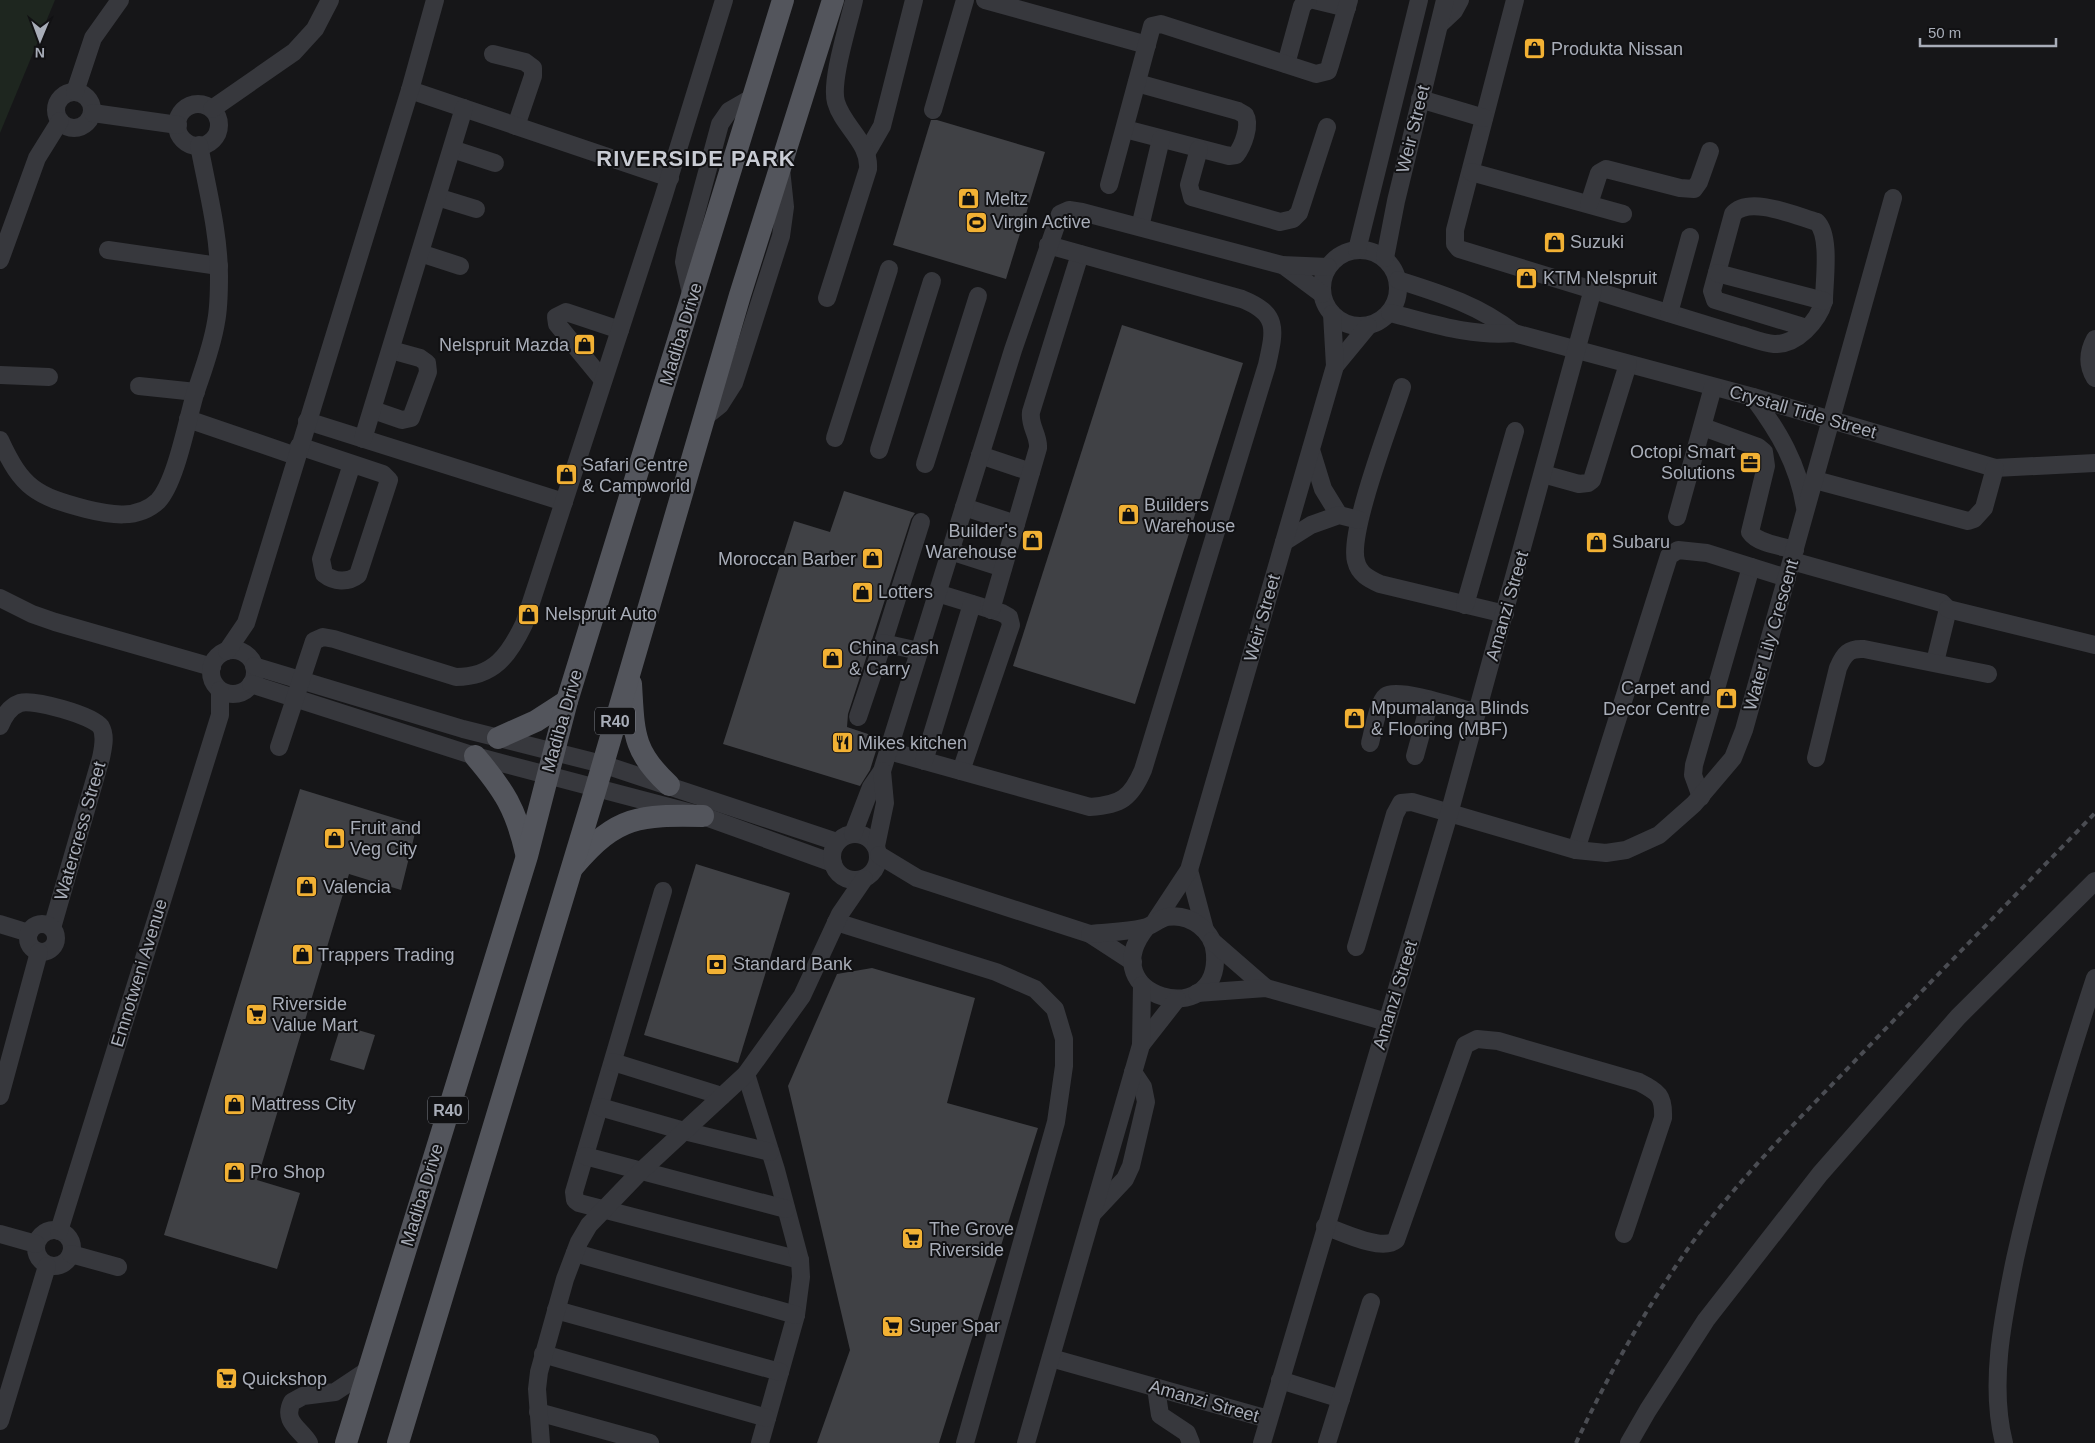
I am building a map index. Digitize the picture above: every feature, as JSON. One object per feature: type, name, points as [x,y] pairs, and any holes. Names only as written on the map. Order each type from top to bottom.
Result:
[{"type":"main road","name":"Madiba Drive","points":[[346,1443],[527,856],[546,776],[567,701],[755,96],[783,0]]},
{"type":"main road","name":"R40","points":[[398,1443],[596,788],[705,417],[833,0]]},
{"type":"main road","points":[[630,671],[633,712],[640,748],[651,768],[668,786]]},
{"type":"main road","points":[[498,738],[536,721],[567,701]]},
{"type":"main road","points":[[475,756],[507,796],[520,827],[527,856]]},
{"type":"main road","points":[[571,870],[588,850],[631,820],[660,815],[703,816]]},
{"type":"street","points":[[75,92],[94,38],[120,0]]},
{"type":"street","points":[[212,109],[294,52],[315,29],[330,0]]},
{"type":"street","points":[[435,0],[410,90],[246,623],[227,651],[217,657],[212,667],[212,680],[228,692],[251,684],[475,756],[703,816],[836,869],[852,880],[867,877],[916,878],[1090,934],[1133,962]]},
{"type":"street","points":[[279,747],[314,641],[323,637],[456,677],[468,677],[494,665],[506,657],[512,649],[524,624],[670,178],[724,0]]},
{"type":"street","points":[[854,0],[834,93],[841,117],[868,152]]},
{"type":"street","points":[[827,298],[868,169],[868,152],[882,126],[914,0]]},
{"type":"street","points":[[933,110],[965,0]]},
{"type":"street","points":[[985,0],[1014,4],[1147,45]]},
{"type":"street","points":[[1286,64],[1302,6],[1308,0]]},
{"type":"street","points":[[1109,185],[1126,128],[1152,26],[1161,24],[1316,74],[1328,71],[1348,4],[1314,0]]},
{"type":"street","name":"Weir Street","points":[[1357,250],[1419,0]]},
{"type":"street","name":"Weir Street","points":[[1385,258],[1396,201],[1445,0]]},
{"type":"street","points":[[1439,25],[1454,11],[1460,0]]},
{"type":"street","points":[[1514,0],[1455,230],[1455,244],[1458,249],[1740,335],[1779,344],[1797,336],[1807,328],[1817,316],[1824,301],[1825,250],[1821,227],[1817,222],[1758,206],[1741,207],[1734,214],[1712,291],[1713,297],[1715,300],[1807,328]]},
{"type":"street","points":[[493,54],[525,62],[533,68],[533,76],[516,126]]},
{"type":"street","points":[[1126,128],[1230,156],[1236,155],[1241,148],[1248,123],[1247,116],[1238,110],[1138,83]]},
{"type":"street","points":[[410,90],[670,178]]},
{"type":"street","points":[[75,92],[86,96],[90,101],[93,113],[91,119],[82,127],[69,128],[57,116],[57,105],[64,96],[75,92]]},
{"type":"street","points":[[1420,99],[1484,118]]},
{"type":"street","points":[[192,105],[206,105],[212,109],[219,121],[217,134],[212,140],[199,145],[186,142],[178,131],[178,125],[182,112],[192,105]]},
{"type":"street","points":[[363,439],[464,108]]},
{"type":"street","points":[[93,113],[178,125]]},
{"type":"street","points":[[0,260],[37,158],[60,121]]},
{"type":"street","points":[[1199,149],[1190,185],[1192,197],[1280,222],[1288,221],[1299,212],[1327,127]]},
{"type":"street","points":[[1140,227],[1162,138]]},
{"type":"street","points":[[0,440],[11,464],[30,486],[54,501],[99,512],[130,514],[150,507],[166,491],[207,362],[216,322],[219,266],[199,145]]},
{"type":"street","points":[[452,149],[495,163]]},
{"type":"street","points":[[1589,204],[1599,173],[1606,169],[1680,188],[1694,189],[1700,182],[1710,151]]},
{"type":"street","points":[[1471,172],[1623,214]]},
{"type":"street","points":[[437,197],[476,209]]},
{"type":"street","name":"Water Lily Crescent","points":[[1356,947],[1398,807],[1406,801],[1576,850],[1606,853],[1626,850],[1659,835],[1715,782],[1739,747],[1893,198]]},
{"type":"street","points":[[853,834],[867,796],[882,771],[889,751],[980,455],[1048,245],[1060,214],[1070,210],[1282,265],[1328,267]]},
{"type":"street","points":[[1669,313],[1690,237]]},
{"type":"street","points":[[889,751],[1090,807],[1121,801],[1134,789],[1142,770],[1267,365],[1271,340],[1270,319],[1264,310],[1256,304],[1215,290],[1048,245]]},
{"type":"street","points":[[108,250],[219,266]]},
{"type":"street","points":[[1357,250],[1372,252],[1385,258],[1395,272],[1398,280],[1398,297],[1390,313],[1380,321],[1368,326],[1335,366],[1332,314],[1322,294],[1322,284],[1328,267],[1343,254],[1357,250]]},
{"type":"street","points":[[420,253],[460,266]]},
{"type":"street","points":[[991,610],[1038,442],[1031,425],[1031,412],[1080,254]]},
{"type":"street","points":[[1282,265],[1322,294]]},
{"type":"street","points":[[835,438],[889,269]]},
{"type":"street","points":[[1717,273],[1824,301]]},
{"type":"street","name":"Crystall Tide Street","points":[[1398,280],[1474,306],[1496,318],[1514,333]]},
{"type":"street","points":[[879,450],[932,281]]},
{"type":"street","name":"Amanzi Street","points":[[1051,1358],[1268,1420],[1449,814],[1593,289]]},
{"type":"street","points":[[925,464],[978,296]]},
{"type":"street","points":[[1740,335],[1748,310]]},
{"type":"street","points":[[604,380],[557,324],[556,317],[566,312],[620,330]]},
{"type":"street","name":"Crystall Tide Street","points":[[1390,313],[1464,332],[1490,335],[1514,333],[1753,397],[1994,468],[2095,463]]},
{"type":"street","points":[[1332,314],[1344,323],[1368,326]]},
{"type":"street","points":[[2095,339],[2089,355],[2090,367],[2095,378]]},
{"type":"street","points":[[372,410],[402,420],[411,418],[428,372],[427,362],[420,358],[391,350]]},
{"type":"street","points":[[1543,474],[1579,484],[1588,483],[1592,480],[1628,364]]},
{"type":"street","name":"Weir Street","points":[[1189,870],[1335,366]]},
{"type":"street","points":[[0,375],[49,377]]},
{"type":"street","points":[[139,386],[196,392]]},
{"type":"street","points":[[1677,517],[1713,386]]},
{"type":"street","points":[[1402,387],[1360,520],[1354,547],[1356,563],[1363,574],[1380,584],[1505,614]]},
{"type":"street","points":[[1753,397],[1787,447],[1801,484],[1806,513]]},
{"type":"street","points":[[188,419],[298,451],[352,464],[383,474],[388,478],[358,575],[346,580],[338,580],[324,574],[321,560],[352,464]]},
{"type":"street","points":[[307,421],[564,502]]},
{"type":"street","points":[[1703,427],[1758,446],[1764,452],[1766,461],[1750,532],[1791,563]]},
{"type":"street","points":[[1465,605],[1515,431]]},
{"type":"street","points":[[1311,449],[1320,481],[1330,503],[1339,515]]},
{"type":"street","points":[[980,455],[1031,472]]},
{"type":"street","points":[[1815,480],[1974,520],[1984,508],[1994,468]]},
{"type":"street","points":[[964,507],[1016,524]]},
{"type":"street","points":[[1284,542],[1311,525],[1339,515],[1360,520]]},
{"type":"street","points":[[858,717],[920,522]]},
{"type":"street","points":[[1576,850],[1669,556],[1678,550],[1685,549],[1751,567],[1791,563],[1938,601],[1948,609],[2095,645]]},
{"type":"street","points":[[950,550],[1003,568]]},
{"type":"street","points":[[1701,797],[1694,775],[1694,765],[1751,567]]},
{"type":"street","points":[[937,594],[991,610],[1007,616],[1010,621],[1011,629],[962,771]]},
{"type":"street","points":[[0,598],[32,614],[55,622],[212,667]]},
{"type":"street","points":[[924,761],[972,604]]},
{"type":"street","points":[[1935,662],[1948,609]]},
{"type":"street","points":[[246,623],[254,677],[251,684]]},
{"type":"street","points":[[883,643],[919,651]]},
{"type":"street","points":[[1816,758],[1838,668],[1848,651],[1864,649],[1988,674]]},
{"type":"street","points":[[227,651],[239,651],[251,662],[301,680],[498,738],[602,764],[837,842]]},
{"type":"street","name":"Emnotweni Avenue","points":[[59,1231],[228,692]]},
{"type":"street","points":[[1370,743],[1381,703],[1387,695],[1407,694],[1477,713]]},
{"type":"street","points":[[1415,756],[1430,701]]},
{"type":"street","name":"Watercress Street","points":[[0,726],[13,706],[25,702],[85,716],[95,721],[103,732],[101,758],[52,928]]},
{"type":"street","points":[[541,1443],[537,1389],[543,1354],[575,1253],[589,1226],[603,1209],[640,1172],[746,1074],[802,996],[838,918],[877,866],[877,850],[885,803],[882,771]]},
{"type":"street","points":[[838,918],[836,869],[832,852],[837,842],[853,834],[866,837],[877,850],[916,878]]},
{"type":"street","points":[[1189,870],[1151,924],[1138,938],[1133,950],[1136,974],[1142,985],[1152,993],[1164,998],[1177,1000],[1197,993],[1266,988],[1387,1022]]},
{"type":"street","points":[[1189,870],[1215,964],[1212,975],[1197,993]]},
{"type":"street","points":[[1629,1443],[1706,1320],[1820,1174],[1958,1017],[2095,881]]},
{"type":"street","points":[[663,890],[574,1192],[575,1200],[800,1260]]},
{"type":"street","points":[[1090,934],[1151,924],[1169,917],[1182,917],[1194,922],[1266,988]]},
{"type":"street","points":[[838,918],[996,972],[1035,989],[1055,1008],[1064,1039],[1064,1066],[1056,1122],[965,1443]]},
{"type":"street","points":[[0,924],[29,933]]},
{"type":"street","points":[[39,925],[52,928],[55,936],[54,944],[48,950],[39,952],[31,947],[29,933],[39,925]]},
{"type":"street","points":[[0,1096],[39,952]]},
{"type":"street","points":[[2004,1443],[1997,1407],[1998,1380],[2010,1281],[2028,1197],[2095,978]]},
{"type":"street","points":[[1026,1443],[1141,1045],[1142,985]]},
{"type":"street","points":[[1141,1045],[1177,1000]]},
{"type":"street","points":[[1326,1226],[1375,1243],[1389,1244],[1396,1240],[1465,1045],[1477,1040],[1498,1041],[1639,1082],[1654,1090],[1660,1096],[1664,1104],[1663,1118],[1624,1234]]},
{"type":"street","points":[[613,1062],[722,1096]]},
{"type":"street","points":[[1092,1214],[1125,1179],[1131,1166],[1146,1102],[1143,1087],[1133,1072]]},
{"type":"street","points":[[746,1074],[800,1260],[800,1291],[796,1315],[760,1443]]},
{"type":"street","points":[[600,1107],[684,1131],[770,1152]]},
{"type":"street","points":[[585,1156],[786,1209]]},
{"type":"street","points":[[59,1231],[68,1238],[72,1249],[71,1254],[64,1264],[53,1267],[47,1266],[36,1254],[36,1244],[45,1232],[59,1231]]},
{"type":"street","points":[[0,1234],[36,1244]]},
{"type":"street","points":[[575,1253],[796,1315]]},
{"type":"street","points":[[71,1254],[118,1267]]},
{"type":"street","points":[[0,1422],[47,1266]]},
{"type":"street","points":[[1327,1443],[1371,1302]]},
{"type":"street","points":[[556,1310],[780,1372]]},
{"type":"street","points":[[543,1354],[767,1418]]},
{"type":"street","points":[[309,1443],[291,1423],[289,1412],[292,1402],[303,1396],[335,1392],[368,1370]]},
{"type":"street","points":[[1280,1380],[1341,1399]]},
{"type":"street","points":[[1156,1388],[1160,1416],[1187,1432],[1191,1443]]},
{"type":"street","points":[[538,1412],[650,1443]]},
{"type":"street","points":[[1262,1443],[1268,1420]]},
{"type":"shaded area","points":[[0,0],[55,0],[0,133]]},
{"type":"building","name":"Meltz","points":[[931,120],[937,120],[1045,152],[1006,279],[893,245]]},
{"type":"building","name":"Builders Warehouse","points":[[1122,325],[1243,363],[1135,704],[1013,666]]},
{"type":"building","points":[[844,491],[915,513],[911,519],[848,714],[847,727],[880,738],[870,770],[860,786],[723,744],[794,521],[830,532]]},
{"type":"building","points":[[300,789],[417,825],[401,890],[349,874],[257,1180],[300,1193],[277,1269],[164,1235]]},
{"type":"building","name":"Standard Bank","points":[[696,864],[790,893],[738,1063],[644,1035]]},
{"type":"building","name":"The Grove Riverside","points":[[872,968],[975,998],[947,1103],[1038,1128],[939,1443],[817,1443],[850,1350],[788,1086],[837,974]]},
{"type":"building","points":[[341,1025],[375,1035],[364,1070],[330,1060]]},
{"type":"railway","points":[[1576,1443],[1601,1393],[1642,1320],[1671,1273],[1705,1225],[1766,1154],[1808,1109],[2095,813]]},
{"type":"place","name":"Produkta Nissan","points":[[1535,49]]},
{"type":"place","name":"Meltz","points":[[969,199]]},
{"type":"place","name":"Virgin Active","points":[[976,222]]},
{"type":"place","name":"Suzuki","points":[[1554,242]]},
{"type":"place","name":"KTM Nelspruit","points":[[1527,278]]},
{"type":"place","name":"Nelspruit Mazda","points":[[585,345]]},
{"type":"place","name":"Octopi Smart Solutions","points":[[1751,462]]},
{"type":"place","name":"Safari Centre & Campworld","points":[[566,475]]},
{"type":"place","name":"Builders Warehouse","points":[[1128,515]]},
{"type":"place","name":"Builder's Warehouse","points":[[1033,541]]},
{"type":"place","name":"Subaru","points":[[1596,542]]},
{"type":"place","name":"Moroccan Barber","points":[[872,559]]},
{"type":"place","name":"Lotters","points":[[862,592]]},
{"type":"place","name":"Nelspruit Auto","points":[[529,614]]},
{"type":"place","name":"China cash & Carry","points":[[833,658]]},
{"type":"place","name":"Carpet and Decor Centre","points":[[1726,698]]},
{"type":"place","name":"Mpumalanga Blinds & Flooring (MBF)","points":[[1355,718]]},
{"type":"place","name":"Mikes kitchen","points":[[842,743]]},
{"type":"place","name":"Fruit and Veg City","points":[[334,838]]},
{"type":"place","name":"Valencia","points":[[307,887]]},
{"type":"place","name":"Trappers Trading","points":[[302,955]]},
{"type":"place","name":"Standard Bank","points":[[717,964]]},
{"type":"place","name":"Riverside Value Mart","points":[[256,1014]]},
{"type":"place","name":"Mattress City","points":[[235,1104]]},
{"type":"place","name":"Pro Shop","points":[[234,1172]]},
{"type":"place","name":"The Grove Riverside","points":[[913,1239]]},
{"type":"place","name":"Super Spar","points":[[893,1326]]},
{"type":"place","name":"Quickshop","points":[[226,1379]]},
{"type":"district","name":"RIVERSIDE PARK","points":[[696,158]]}]
